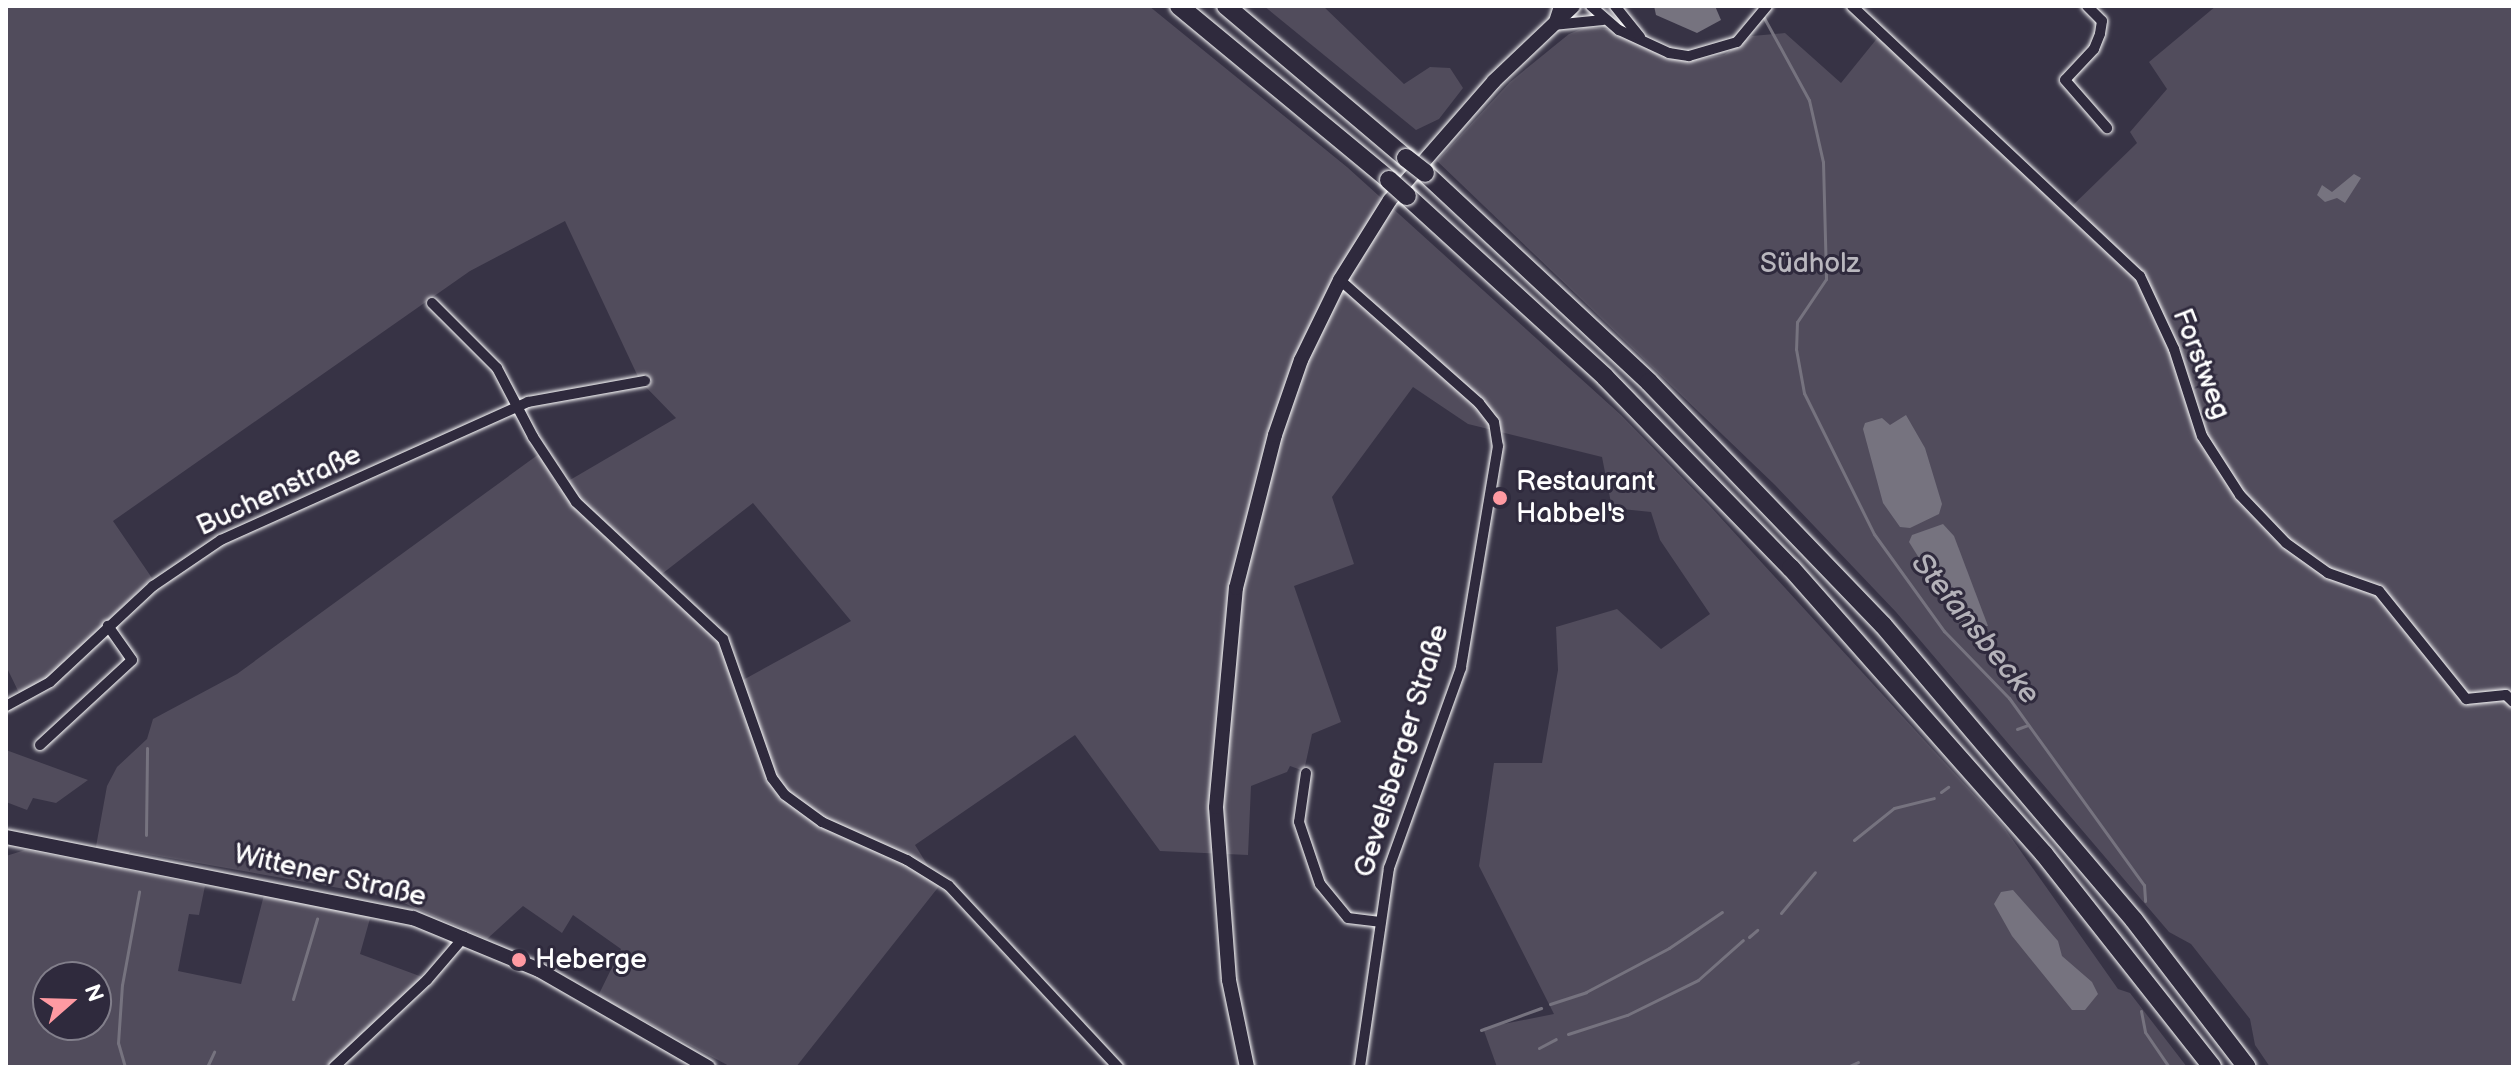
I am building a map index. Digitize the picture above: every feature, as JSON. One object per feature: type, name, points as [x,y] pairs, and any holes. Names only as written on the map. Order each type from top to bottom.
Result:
[{"type":"highway","points":[[1179,6],[1389,180],[1605,377],[1791,568],[2044,854],[2212,1067]]},
{"type":"highway","points":[[1226,6],[1425,173],[1649,382],[1883,625],[2134,920],[2247,1067]]},
{"type":"main road","points":[[1247,1067],[1223,922],[1216,807],[1221,711],[1236,588],[1275,435],[1301,360],[1340,280],[1390,200],[1424,157],[1573,6]]},
{"type":"main road","name":"Wittener Straße","points":[[6,837],[370,906],[464,937],[539,970],[708,1067]]},
{"type":"street","points":[[1559,6],[1553,25],[1603,20]]},
{"type":"street","points":[[1591,6],[1603,20],[1669,53],[1708,54],[1737,42],[1767,7]]},
{"type":"street","points":[[1615,6],[1641,39]]},
{"type":"street","name":"Forstweg","points":[[1852,6],[2140,276],[2174,349],[2202,436],[2249,505],[2286,543],[2328,573],[2379,591],[2466,699],[2506,695],[2513,702]]},
{"type":"street","points":[[2087,6],[2102,21],[2100,34],[2094,49],[2065,80],[2107,128]]},
{"type":"street","name":"Gevelsberger Straße","points":[[1340,280],[1479,403],[1494,422],[1498,446],[1461,668],[1402,822],[1380,922],[1360,1067]]},
{"type":"street","points":[[432,303],[493,363],[576,502],[723,639],[772,778],[785,795],[822,822],[907,860],[949,886],[1118,1067]]},
{"type":"street","name":"Buchenstraße","points":[[6,706],[50,682],[153,586],[221,540],[517,407],[575,390],[645,381]]},
{"type":"street","points":[[40,745],[132,660],[108,626]]},
{"type":"street","points":[[1306,773],[1299,822],[1320,884],[1348,918],[1380,922]]},
{"type":"street","points":[[334,1067],[427,980],[464,937]]},
{"type":"green space","points":[[6,6],[1149,6],[1347,167],[1621,415],[1709,505],[2003,826],[2118,989],[2130,993],[2187,1067],[1497,1067],[1483,1028],[1554,1014],[1479,866],[1494,763],[1542,763],[1558,670],[1556,627],[1617,609],[1661,649],[1710,614],[1660,540],[1651,512],[1612,508],[1602,457],[1468,424],[1413,387],[1332,497],[1354,564],[1294,586],[1341,722],[1312,734],[1304,771],[1290,766],[1287,772],[1251,786],[1248,855],[1160,851],[1075,735],[915,845],[940,885],[796,1067],[731,1067],[598,996],[621,949],[573,915],[562,933],[523,906],[487,939],[390,897],[130,851],[122,869],[205,886],[199,915],[189,914],[178,971],[241,984],[264,895],[371,915],[360,954],[425,978],[326,1067],[6,1067],[6,856],[25,850],[93,863],[107,786],[117,767],[147,739],[153,719],[237,674],[539,454],[558,487],[676,418],[640,381],[565,221],[470,271],[113,521],[152,578],[42,684],[20,695],[6,666]],"holes":[[[753,503],[851,621],[743,680],[744,700],[721,641],[614,545],[619,542],[658,577]]]},
{"type":"green space","points":[[1264,6],[1323,6],[1404,84],[1430,67],[1450,68],[1463,88],[1439,119],[1416,130]]},
{"type":"green space","name":"Südholz","points":[[2216,6],[2513,6],[2513,1067],[2270,1067],[2255,1045],[2250,1019],[2191,944],[2169,932],[1896,612],[1775,485],[1437,161],[1510,82],[1569,34],[1586,27],[1607,29],[1669,59],[1692,60],[1724,55],[1752,36],[1785,33],[1841,83],[1879,36],[2071,207],[2137,143],[2130,132],[2167,89],[2149,62]]},
{"type":"green space","points":[[6,750],[88,780],[56,803],[33,798],[27,810],[6,802]]},
{"type":"shaded area","points":[[1654,6],[1715,6],[1721,20],[1697,33],[1656,15]]},
{"type":"shaded area","points":[[2354,174],[2361,178],[2345,203],[2337,198],[2325,202],[2317,195],[2322,185],[2332,192]]},
{"type":"shaded area","points":[[1906,415],[1925,448],[1942,504],[1939,514],[1910,528],[1900,527],[1883,503],[1863,429],[1865,423],[1882,418],[1890,425]]},
{"type":"shaded area","points":[[1943,524],[1954,536],[1988,626],[1962,627],[1909,542],[1912,535]]},
{"type":"shaded area","points":[[2013,890],[2058,941],[2062,956],[2092,982],[2098,994],[2085,1010],[2072,1010],[2012,936],[1994,904],[2001,892]]},
{"type":"waterway","name":"Stefansbecke","points":[[1763,16],[1809,100],[1823,162],[1826,279],[1797,322],[1796,349],[1804,393],[1874,534],[1944,631],[2009,698],[2144,885],[2145,901]]},
{"type":"waterway","points":[[2017,729],[2028,725]]},
{"type":"waterway","points":[[146,835],[147,748]]},
{"type":"waterway","points":[[1941,792],[1948,787]]},
{"type":"waterway","points":[[1854,840],[1894,808],[1934,798]]},
{"type":"waterway","points":[[1781,913],[1815,872]]},
{"type":"waterway","points":[[125,1067],[118,1043],[122,985],[139,892]]},
{"type":"waterway","points":[[1550,1004],[1586,992],[1669,948],[1722,912]]},
{"type":"waterway","points":[[293,999],[317,919]]},
{"type":"waterway","points":[[1749,937],[1757,930]]},
{"type":"waterway","points":[[1568,1034],[1627,1015],[1698,980],[1743,940]]},
{"type":"waterway","points":[[1481,1030],[1541,1008]]},
{"type":"waterway","name":"Stefansbecke","points":[[2141,1011],[2145,1032],[2169,1067]]},
{"type":"waterway","points":[[1539,1048],[1556,1039]]},
{"type":"waterway","points":[[207,1067],[214,1052]]},
{"type":"waterway","points":[[1847,1067],[1858,1062]]},
{"type":"place","name":"Restaurant Habbel's","points":[[1500,498]]},
{"type":"place","name":"Heberge","points":[[519,960]]}]
